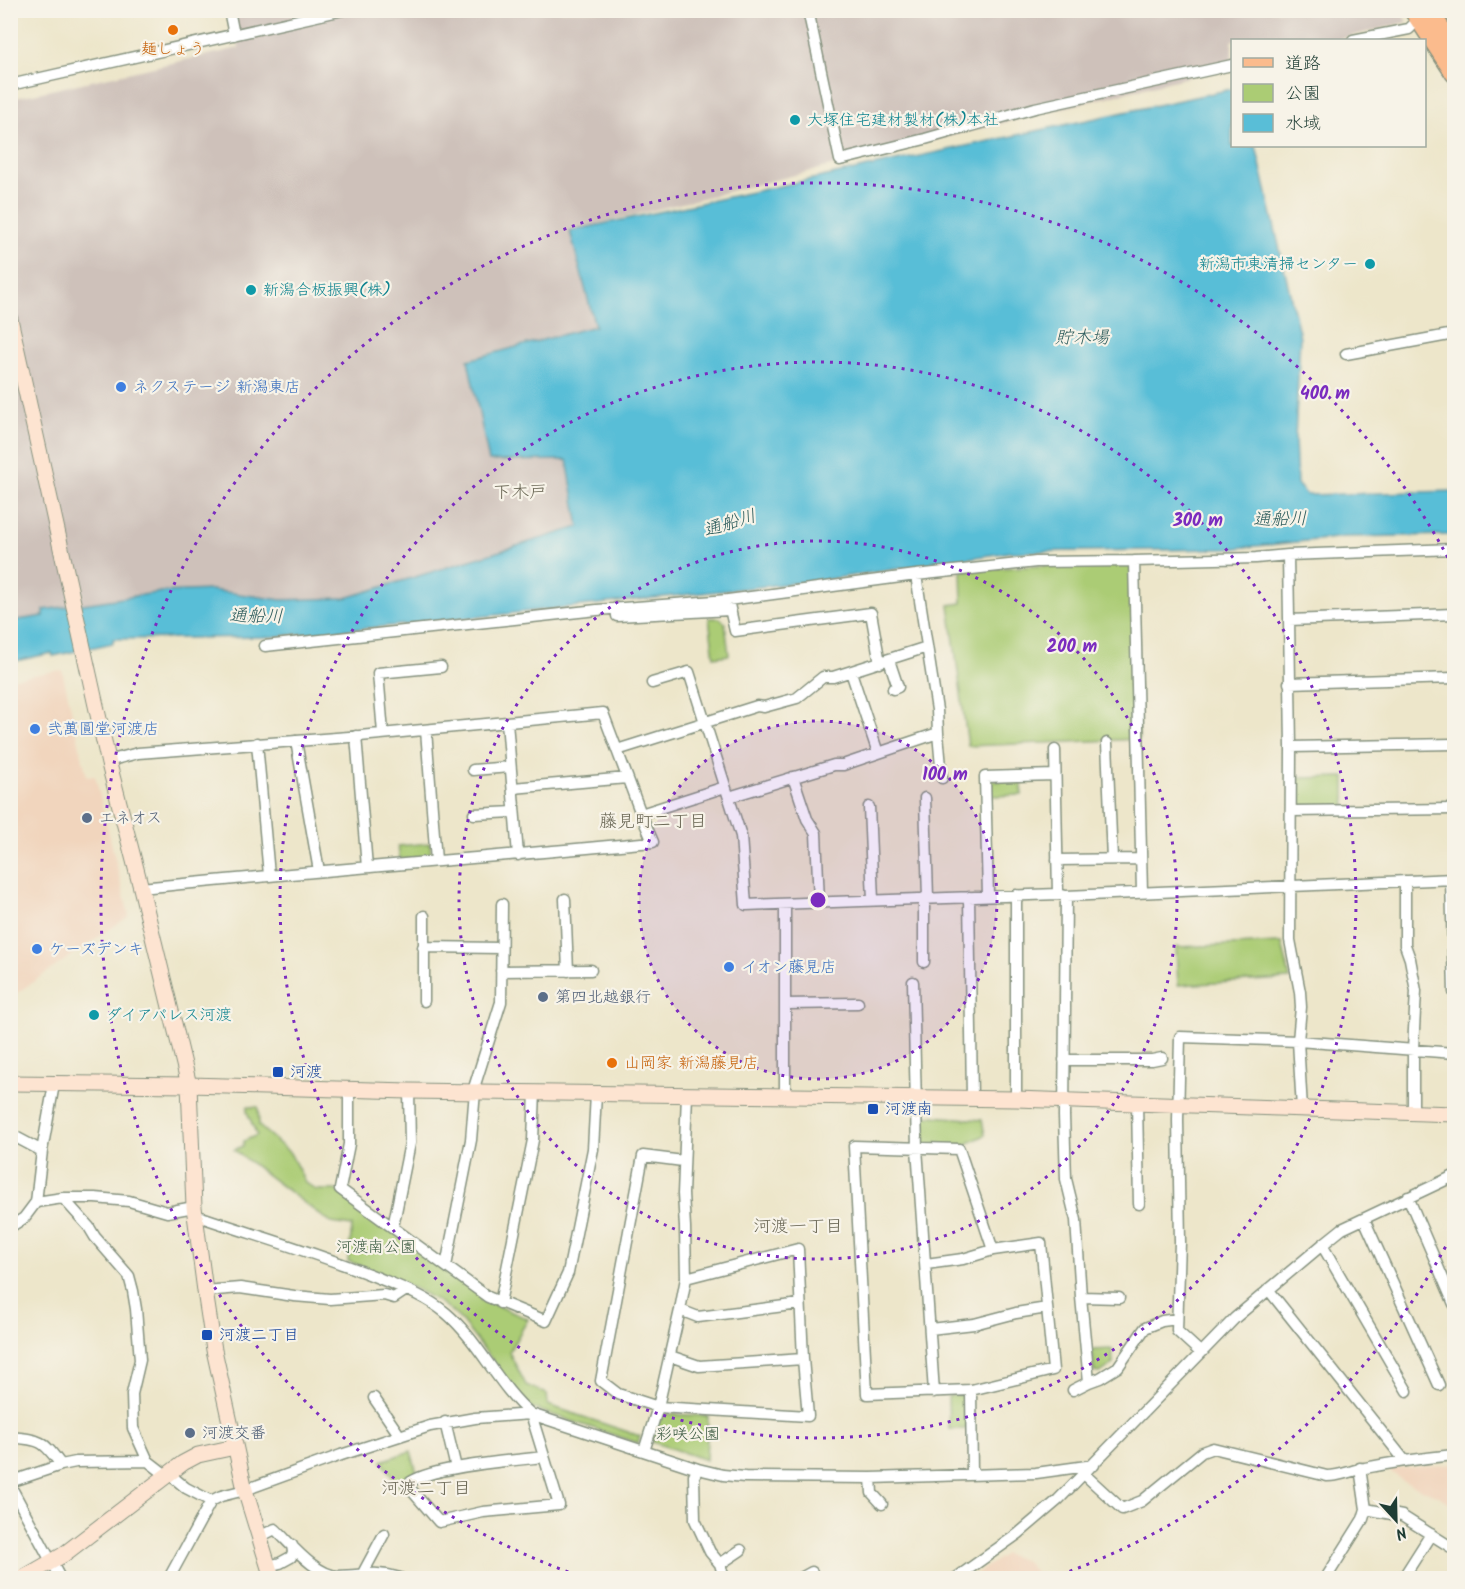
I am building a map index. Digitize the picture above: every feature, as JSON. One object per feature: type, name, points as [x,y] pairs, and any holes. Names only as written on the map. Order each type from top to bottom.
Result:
[{"type":"main road","points":[[1421,13],[1455,47]]},
{"type":"main road","points":[[1421,13],[1455,74]]},
{"type":"street","points":[[229,10],[234,35]]},
{"type":"street","points":[[10,85],[343,10]]},
{"type":"street","points":[[808,10],[840,160],[1035,108],[1231,65]]},
{"type":"street","points":[[1358,39],[1409,29],[1421,13]]},
{"type":"street","points":[[10,319],[108,761],[189,1085],[194,1211],[214,1350],[245,1490],[270,1572],[291,1557],[292,1545]]},
{"type":"street","points":[[1346,354],[1455,334]]},
{"type":"street","points":[[265,646],[616,608],[729,605],[915,574],[1036,562],[1256,558],[1455,549]]},
{"type":"street","points":[[1288,555],[1291,747],[1290,940],[1300,992],[1298,1041],[1302,1109]]},
{"type":"street","points":[[1134,561],[1142,892]]},
{"type":"street","points":[[915,574],[937,710],[942,778]]},
{"type":"street","points":[[729,605],[735,631],[871,613],[884,661],[898,687],[893,689]]},
{"type":"street","points":[[1289,620],[1455,615]]},
{"type":"street","points":[[617,750],[757,706],[764,707],[797,698],[823,676],[833,677],[851,672],[927,647]]},
{"type":"street","points":[[383,733],[378,673],[441,667]]},
{"type":"street","points":[[652,683],[689,672],[741,836],[747,905],[1453,879],[1455,992]]},
{"type":"street","points":[[851,672],[878,753]]},
{"type":"street","points":[[1289,682],[1455,678]]},
{"type":"street","points":[[108,761],[138,753],[603,713],[653,842],[141,888]]},
{"type":"street","points":[[507,722],[518,855]]},
{"type":"street","points":[[426,730],[436,861]]},
{"type":"street","points":[[641,814],[834,765],[843,765],[938,733]]},
{"type":"street","points":[[356,736],[367,867]]},
{"type":"street","points":[[296,741],[319,871]]},
{"type":"street","points":[[257,743],[269,875]]},
{"type":"street","points":[[1107,743],[1112,859]]},
{"type":"street","points":[[1291,747],[1455,744]]},
{"type":"street","points":[[1055,750],[1057,860],[1062,895],[1066,1179],[1076,1220],[1089,1382]]},
{"type":"street","points":[[473,770],[510,767]]},
{"type":"street","points":[[988,896],[985,777],[1055,775]]},
{"type":"street","points":[[793,777],[807,819],[816,833],[819,902]]},
{"type":"street","points":[[513,788],[627,778]]},
{"type":"street","points":[[924,962],[925,798]]},
{"type":"street","points":[[869,807],[873,900]]},
{"type":"street","points":[[1291,811],[1455,809]]},
{"type":"street","points":[[474,814],[514,812]]},
{"type":"street","points":[[1057,860],[1141,859]]},
{"type":"street","points":[[1405,881],[1405,945],[1416,991],[1413,1113]]},
{"type":"street","points":[[1016,895],[1016,1099]]},
{"type":"street","points":[[969,897],[972,1098]]},
{"type":"street","points":[[565,899],[568,971]]},
{"type":"street","points":[[446,1266],[471,1140],[474,1091],[501,1002],[502,904]]},
{"type":"street","points":[[785,1096],[786,904]]},
{"type":"street","points":[[424,916],[424,1001]]},
{"type":"street","points":[[423,947],[501,948]]},
{"type":"street","points":[[501,970],[591,970]]},
{"type":"street","points":[[913,982],[917,1148],[934,1392]]},
{"type":"street","points":[[786,1004],[858,1003]]},
{"type":"street","points":[[1201,1353],[1177,1331],[1180,1242],[1178,1104],[1180,1037],[1298,1041],[1455,1053]]},
{"type":"street","points":[[1064,1060],[1162,1058]]},
{"type":"street","points":[[10,1083],[596,1094],[972,1098],[1455,1114]]},
{"type":"street","points":[[10,1227],[24,1218],[36,1202],[54,1084]]},
{"type":"street","points":[[350,1090],[349,1144],[340,1189],[488,1297],[546,1321],[568,1273],[593,1149],[596,1094]]},
{"type":"street","points":[[393,1227],[410,1143],[409,1091]]},
{"type":"street","points":[[500,1303],[533,1140],[535,1092]]},
{"type":"street","points":[[644,1451],[658,1407],[686,1278],[683,1161],[687,1095]]},
{"type":"street","points":[[1137,1103],[1139,1204]]},
{"type":"street","points":[[10,1134],[42,1151]]},
{"type":"street","points":[[926,1264],[1041,1243],[1053,1370],[971,1390],[867,1394],[854,1146],[959,1149],[993,1251]]},
{"type":"street","points":[[683,1161],[643,1156],[601,1381],[618,1394],[658,1407],[808,1416],[798,1249],[686,1278]]},
{"type":"street","points":[[956,1578],[1018,1534],[1058,1500],[1235,1318],[1322,1245],[1342,1229],[1455,1176]]},
{"type":"street","points":[[1407,1197],[1454,1299]]},
{"type":"street","points":[[36,1202],[63,1198],[95,1198],[129,1201],[167,1212],[194,1211],[358,1269],[406,1290],[447,1313],[482,1353],[502,1382],[531,1414],[559,1505],[483,1512],[439,1522],[407,1485],[411,1481],[456,1468],[544,1457]]},
{"type":"street","points":[[63,1198],[129,1276],[135,1300],[140,1360],[132,1394],[133,1428],[148,1461],[186,1488],[210,1501]]},
{"type":"street","points":[[1364,1219],[1438,1385]]},
{"type":"street","points":[[1322,1245],[1407,1391]]},
{"type":"street","points":[[205,1291],[240,1288],[330,1299],[384,1295],[394,1298],[406,1290]]},
{"type":"street","points":[[1269,1289],[1405,1461]]},
{"type":"street","points":[[1081,1297],[1119,1298]]},
{"type":"street","points":[[680,1310],[698,1317],[800,1304]]},
{"type":"street","points":[[930,1329],[974,1324],[1016,1312],[1047,1308]]},
{"type":"street","points":[[1073,1390],[1118,1367],[1145,1328],[1162,1321],[1177,1319]]},
{"type":"street","points":[[670,1356],[699,1366],[803,1359]]},
{"type":"street","points":[[971,1390],[972,1475]]},
{"type":"street","points":[[374,1398],[400,1436]]},
{"type":"street","points":[[169,1578],[210,1501],[430,1426],[475,1418],[531,1414],[698,1469],[745,1477],[871,1478],[1036,1473],[1094,1465]]},
{"type":"street","points":[[445,1422],[456,1468]]},
{"type":"street","points":[[10,1437],[33,1440],[47,1446],[61,1465]]},
{"type":"street","points":[[26,1578],[52,1563],[183,1463],[198,1455],[235,1447]]},
{"type":"street","points":[[1084,1474],[1122,1509],[1142,1501],[1202,1452],[1213,1448],[1327,1476],[1343,1474],[1360,1468],[1455,1455]]},
{"type":"street","points":[[60,1578],[10,1483],[76,1462],[148,1461]]},
{"type":"street","points":[[1326,1578],[1363,1519],[1366,1509],[1360,1468]]},
{"type":"street","points":[[698,1469],[694,1476],[695,1520],[710,1552],[720,1564],[724,1578]]},
{"type":"street","points":[[871,1478],[872,1494],[882,1504]]},
{"type":"street","points":[[1366,1509],[1402,1516],[1455,1549]]},
{"type":"street","points":[[259,1537],[275,1529],[313,1566],[336,1576],[378,1573],[400,1578]]},
{"type":"street","points":[[363,1573],[384,1534]]},
{"type":"street","points":[[1403,1578],[1431,1534]]},
{"type":"street","points":[[720,1564],[741,1550]]},
{"type":"street","points":[[801,1578],[812,1572]]},
{"type":"shaded area","points":[[1399,10],[1408,22],[1339,39],[1231,39],[1231,66],[570,231],[595,326],[468,359],[567,460],[579,527],[346,598],[281,600],[211,590],[44,610],[44,616],[11,621],[11,99],[239,48],[231,11]]},
{"type":"shaded area","points":[[62,670],[87,777],[95,776],[129,916],[11,997],[11,679]]},
{"type":"shaded area","points":[[1454,1464],[1454,1507],[1439,1496],[1403,1481],[1388,1469]]},
{"type":"shaded area","points":[[1005,1554],[1026,1561],[1039,1578],[970,1578]]},
{"type":"green space","points":[[1134,561],[1139,739],[968,746],[949,605],[962,603],[961,570]]},
{"type":"green space","points":[[709,618],[720,618],[725,623],[729,655],[714,657]]},
{"type":"green space","points":[[1345,777],[1345,806],[1299,807],[1298,778]]},
{"type":"green space","points":[[1022,780],[1022,795],[990,796],[989,781]]},
{"type":"green space","points":[[430,843],[431,857],[400,860],[398,846]]},
{"type":"green space","points":[[1282,943],[1290,979],[1178,985],[1176,947]]},
{"type":"green space","name":"河渡南公園","points":[[247,1107],[258,1107],[259,1126],[290,1153],[305,1182],[316,1190],[336,1190],[500,1307],[528,1319],[509,1352],[526,1385],[547,1394],[548,1405],[640,1436],[638,1443],[532,1408],[459,1318],[448,1308],[421,1292],[348,1261],[352,1226],[331,1223],[234,1150],[243,1146],[244,1141],[257,1135]]},
{"type":"green space","points":[[919,1115],[982,1120],[985,1135],[961,1147],[919,1146]]},
{"type":"green space","points":[[1112,1349],[1113,1364],[1100,1373],[1094,1372],[1092,1350]]},
{"type":"green space","points":[[963,1395],[967,1399],[967,1429],[949,1429],[948,1396]]},
{"type":"green space","name":"彩咲公園","points":[[667,1414],[708,1416],[706,1460],[652,1442],[661,1416]]},
{"type":"green space","points":[[411,1451],[417,1473],[407,1476],[408,1480],[398,1485],[382,1461]]},
{"type":"water","name":"貯木場","points":[[1231,89],[1231,147],[1256,147],[1300,337],[1295,439],[1297,484],[1307,495],[1454,491],[1454,535],[1346,537],[1227,549],[1010,552],[823,580],[402,625],[269,637],[113,639],[113,643],[11,662],[11,621],[44,616],[44,610],[162,592],[211,590],[281,600],[346,598],[579,527],[567,460],[489,461],[468,360],[595,326],[570,231]]},
{"type":"place","name":"麺しょう","points":[[173,30]]},
{"type":"place","name":"大塚住宅建材製材(株)本社","points":[[795,120]]},
{"type":"place","name":"新潟市東清掃センター","points":[[1370,264]]},
{"type":"place","name":"新潟合板振興(株)","points":[[251,290]]},
{"type":"place","name":"ネクステージ 新潟東店","points":[[121,387]]},
{"type":"place","name":"弐萬圓堂河渡店","points":[[35,729]]},
{"type":"place","name":"エネオス","points":[[87,818]]},
{"type":"place","name":"ケーズデンキ","points":[[37,949]]},
{"type":"place","name":"イオン藤見店","points":[[729,967]]},
{"type":"place","name":"第四北越銀行","points":[[543,997]]},
{"type":"place","name":"ダイアパレス河渡","points":[[94,1015]]},
{"type":"place","name":"山岡家 新潟藤見店","points":[[612,1063]]},
{"type":"place","name":"河渡","points":[[278,1072]]},
{"type":"place","name":"河渡南","points":[[873,1109]]},
{"type":"place","name":"河渡二丁目","points":[[207,1335]]},
{"type":"place","name":"河渡交番","points":[[190,1433]]},
{"type":"district","name":"下木戸","points":[[520,493]]},
{"type":"district","name":"藤見町二丁目","points":[[653,822]]},
{"type":"district","name":"河渡一丁目","points":[[798,1227]]},
{"type":"district","name":"河渡二丁目","points":[[426,1489]]},
{"type":"water label","name":"通船川","points":[[1280,520]]},
{"type":"water label","name":"通船川","points":[[730,524]]},
{"type":"water label","name":"通船川","points":[[256,617]]}]
